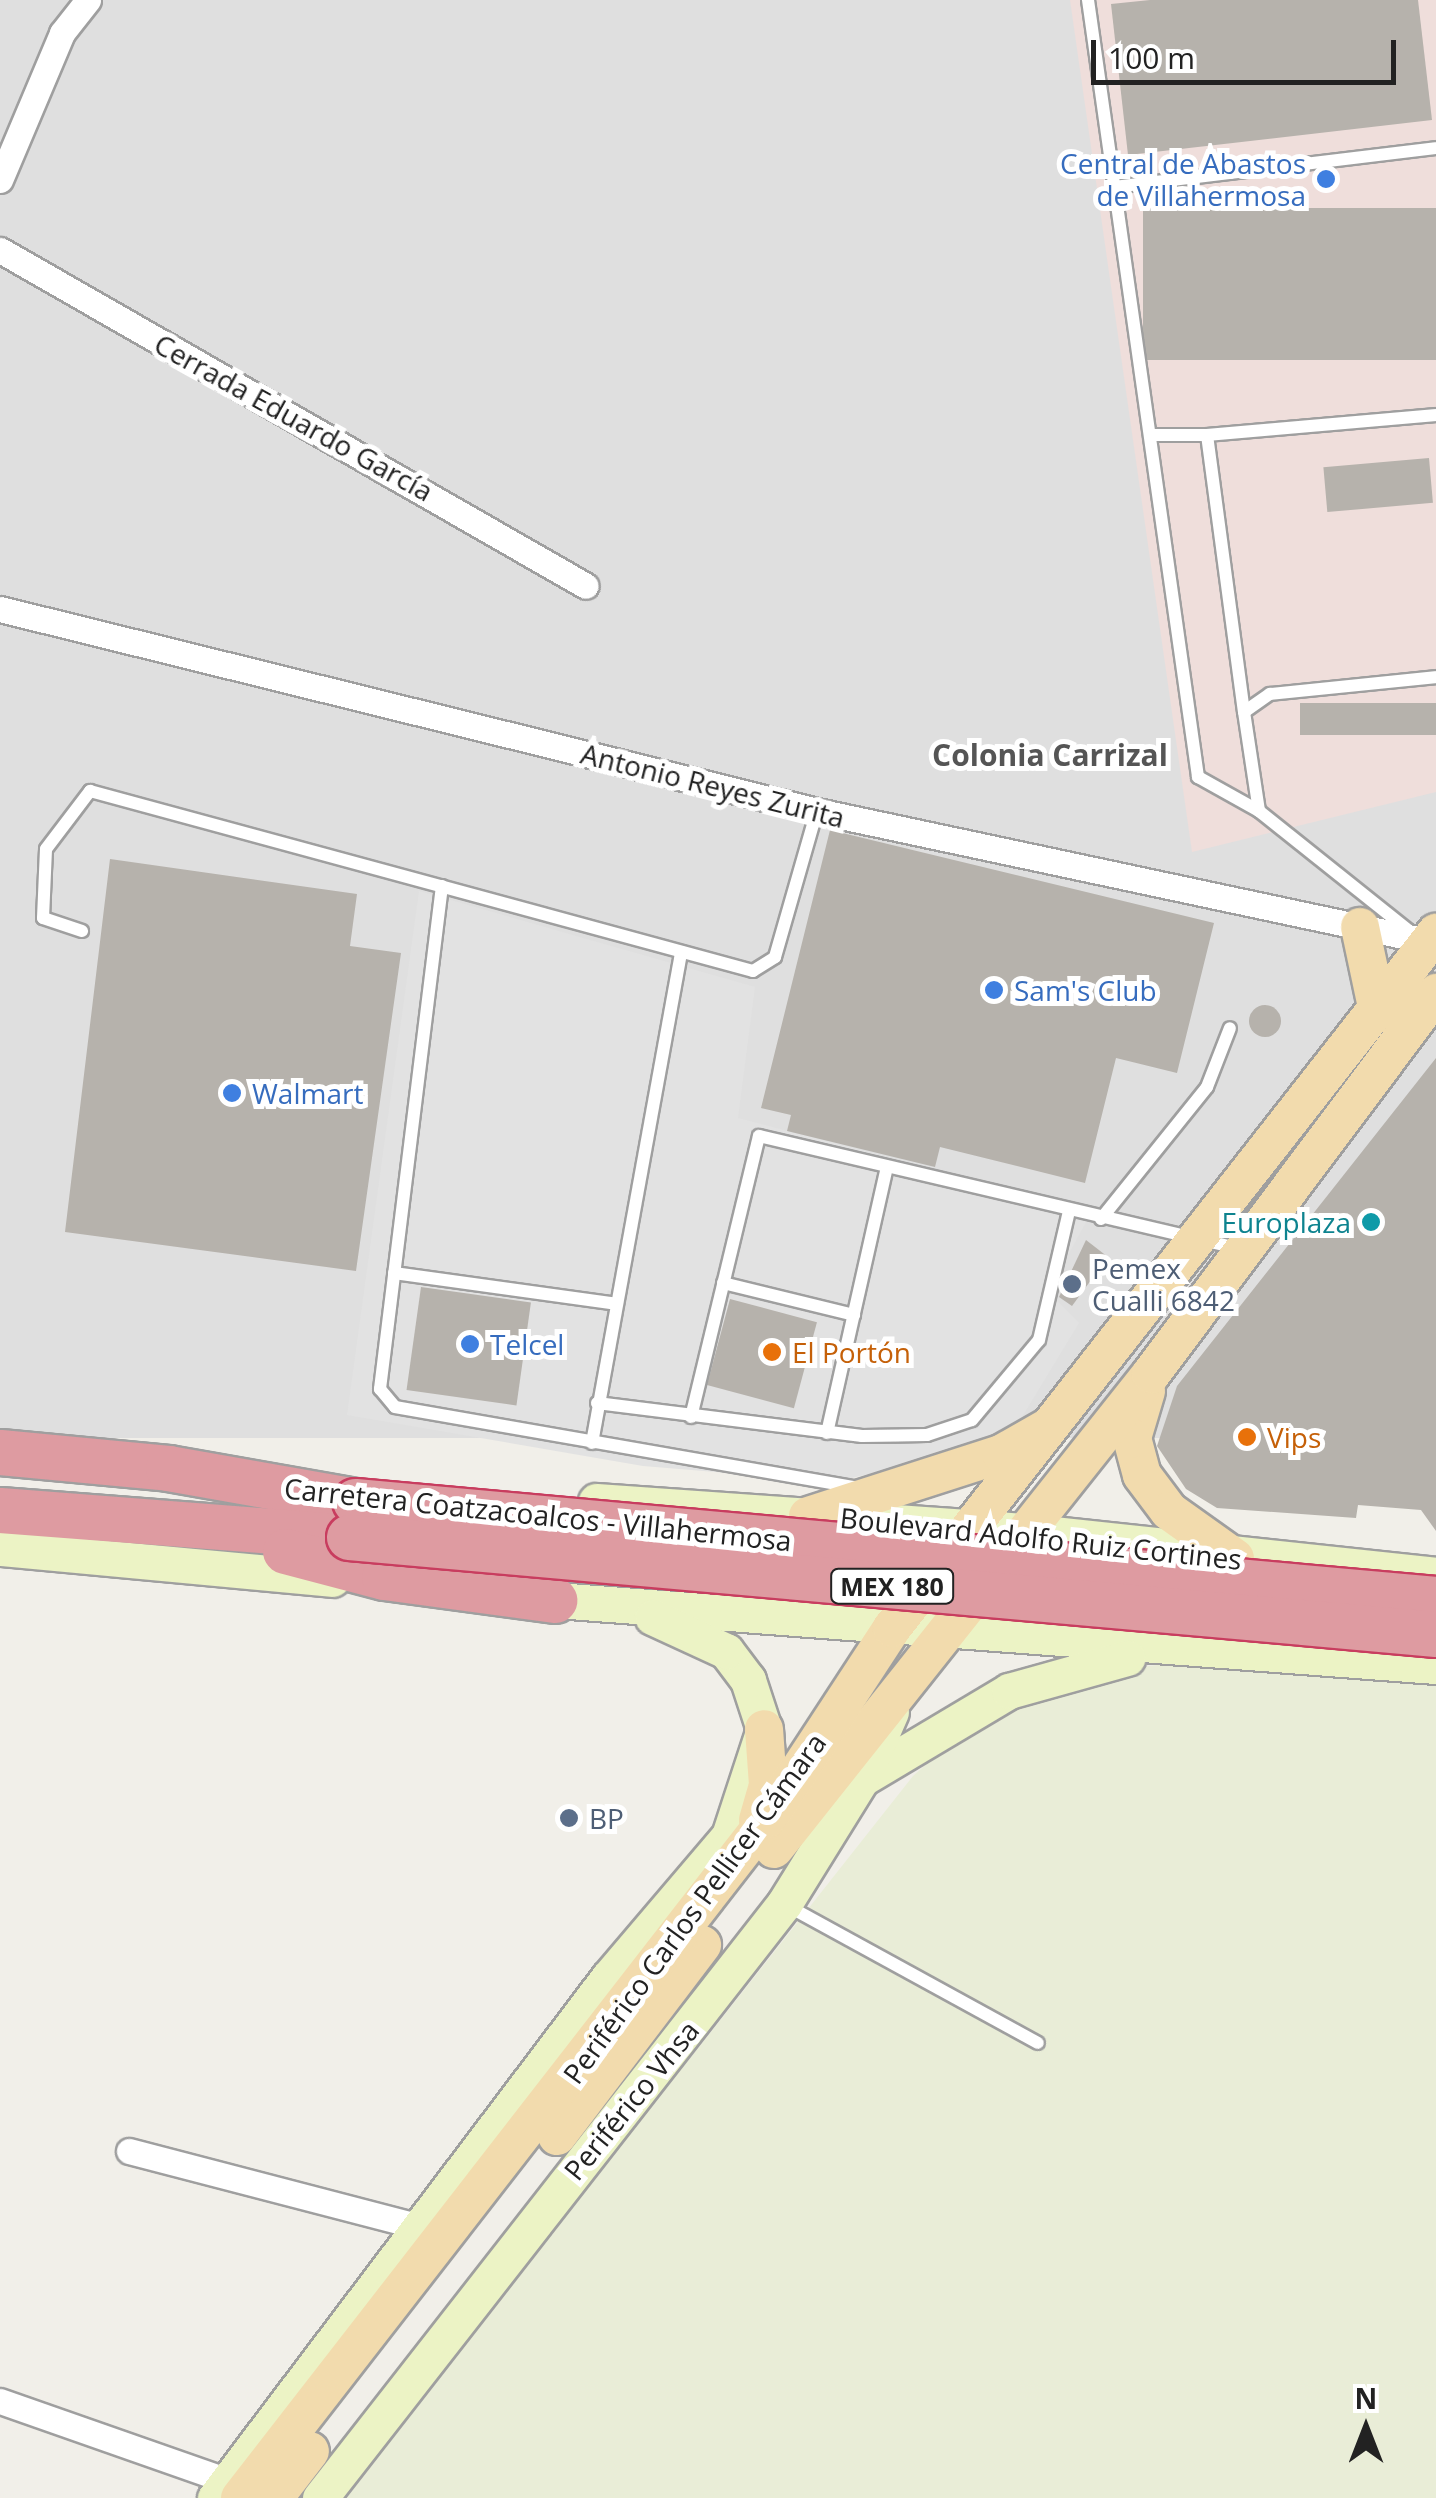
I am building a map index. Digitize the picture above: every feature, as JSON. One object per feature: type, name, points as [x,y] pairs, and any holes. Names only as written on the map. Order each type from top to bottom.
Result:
[{"type":"highway","name":"Carretera Coatzacoalcos - Villahermosa","points":[[0,1452],[168,1468],[352,1519],[1436,1634]]},
{"type":"highway","name":"Carretera Coatzacoalcos - Villahermosa","points":[[0,1510],[64,1534],[222,1529],[352,1519],[1436,1599]]},
{"type":"highway","points":[[222,1529],[329,1566],[554,1600]]},
{"type":"main road","points":[[1360,927],[1378,1012]]},
{"type":"main road","name":"Periférico Carlos Pellicer Cámara","points":[[228,2492],[755,1834],[892,1628],[978,1528],[1378,1012],[1429,938]]},
{"type":"main road","name":"Periférico Carlos Pellicer Cámara","points":[[274,2498],[938,1634],[1151,1374],[1436,993]]},
{"type":"main road","points":[[1151,1374],[1132,1438],[1142,1474],[1168,1511],[1235,1558]]},
{"type":"main road","points":[[808,1516],[1000,1454],[1062,1419]]},
{"type":"main road","points":[[755,1834],[768,1785],[764,1729]]},
{"type":"main road","points":[[816,1795],[862,1778]]},
{"type":"street","points":[[0,180],[62,33],[88,0]]},
{"type":"street","name":"Cerrada Eduardo García","points":[[0,250],[586,586]]},
{"type":"street","name":"Antonio Reyes Zurita","points":[[0,609],[817,811],[1360,927],[1429,938]]},
{"type":"street","name":"Boulevard Adolfo Ruiz Cortines","points":[[168,1468],[978,1528],[1235,1558],[1436,1575]]},
{"type":"street","points":[[0,1548],[64,1534],[554,1600],[938,1634],[1436,1666]]},
{"type":"street","points":[[0,2401],[228,2492],[417,2226],[728,1836],[764,1729],[726,1651],[628,1606]]},
{"type":"street","points":[[862,1778],[1009,1690],[1157,1650]]},
{"type":"street","name":"Periférico Vhsa","points":[[320,2498],[784,1904],[862,1778],[905,1679]]},
{"type":"street","points":[[129,2151],[417,2226]]},
{"type":"lane","points":[[1088,0],[1198,777],[1259,810],[1429,938]]},
{"type":"lane","points":[[1114,187],[1436,148]]},
{"type":"lane","points":[[1150,435],[1207,435],[1436,415]]},
{"type":"lane","points":[[1207,435],[1259,810]]},
{"type":"lane","points":[[1244,712],[1270,694],[1436,677]]},
{"type":"lane","points":[[82,931],[43,918],[46,849],[90,791],[754,971],[775,958],[817,811]]},
{"type":"lane","points":[[442,886],[380,1389],[395,1407],[879,1496]]},
{"type":"lane","points":[[592,1443],[681,952]]},
{"type":"lane","points":[[1102,1219],[1207,1087],[1230,1028]]},
{"type":"lane","points":[[692,1417],[759,1136],[1199,1243],[1244,1250]]},
{"type":"lane","points":[[827,1433],[887,1167]]},
{"type":"lane","points":[[598,1403],[827,1433],[926,1436],[972,1420],[1039,1340],[1070,1211]]},
{"type":"lane","points":[[394,1273],[616,1304]]},
{"type":"lane","points":[[724,1284],[854,1315]]},
{"type":"lane","points":[[784,1904],[1038,2044]]},
{"type":"shaded area","points":[[0,0],[1436,0],[1436,1438],[0,1438]]},
{"type":"shaded area","name":"Central de Abastos de Villahermosa","points":[[1070,0],[1436,0],[1436,792],[1192,852]]},
{"type":"shaded area","points":[[419,891],[755,987],[738,1118],[1092,1211],[1048,1292],[1079,1323],[1019,1422],[941,1457],[835,1482],[643,1466],[347,1415]]},
{"type":"green space","points":[[1224,1657],[1436,1675],[1436,2498],[331,2498],[553,2211],[688,2061],[913,1776],[967,1728],[1067,1676]]},
{"type":"building","points":[[1150,0],[1418,0],[1432,120],[1128,155],[1111,4]]},
{"type":"building","points":[[1143,208],[1436,208],[1436,360],[1143,360]]},
{"type":"building","points":[[1429,458],[1433,503],[1327,512],[1323,467]]},
{"type":"building","points":[[1300,703],[1436,703],[1436,735],[1300,735]]},
{"type":"building","name":"Sam's Club","points":[[830,830],[1214,923],[1177,1073],[1116,1058],[1085,1183],[940,1147],[935,1167],[787,1131],[791,1115],[761,1108]]},
{"type":"building","name":"Walmart","points":[[110,859],[357,894],[350,946],[401,953],[356,1271],[65,1232]]},
{"type":"building","points":[[1265,1005],[1276,1010],[1281,1021],[1276,1032],[1265,1037],[1254,1032],[1249,1021],[1254,1010]]},
{"type":"building","name":"Europlaza","points":[[1436,1058],[1436,1531],[1421,1510],[1358,1505],[1356,1518],[1217,1508],[1186,1489],[1157,1446],[1177,1386]]},
{"type":"building","points":[[1086,1240],[1108,1257],[1072,1306],[1059,1297]]},
{"type":"building","name":"Telcel","points":[[421,1287],[531,1302],[516,1405],[407,1390]]},
{"type":"building","points":[[730,1299],[817,1322],[794,1408],[707,1385]]},
{"type":"place","name":"Central de Abastos de Villahermosa","points":[[1326,179]]},
{"type":"place","name":"Sam's Club","points":[[994,990]]},
{"type":"place","name":"Walmart","points":[[232,1093]]},
{"type":"place","name":"Europlaza","points":[[1371,1222]]},
{"type":"place","name":"Pemex Cualli 6842","points":[[1072,1284]]},
{"type":"place","name":"Telcel","points":[[470,1344]]},
{"type":"place","name":"El Portón","points":[[772,1352]]},
{"type":"place","name":"Vips","points":[[1247,1437]]},
{"type":"place","name":"BP","points":[[569,1818]]},
{"type":"district","name":"Colonia Carrizal","points":[[1050,755]]}]
